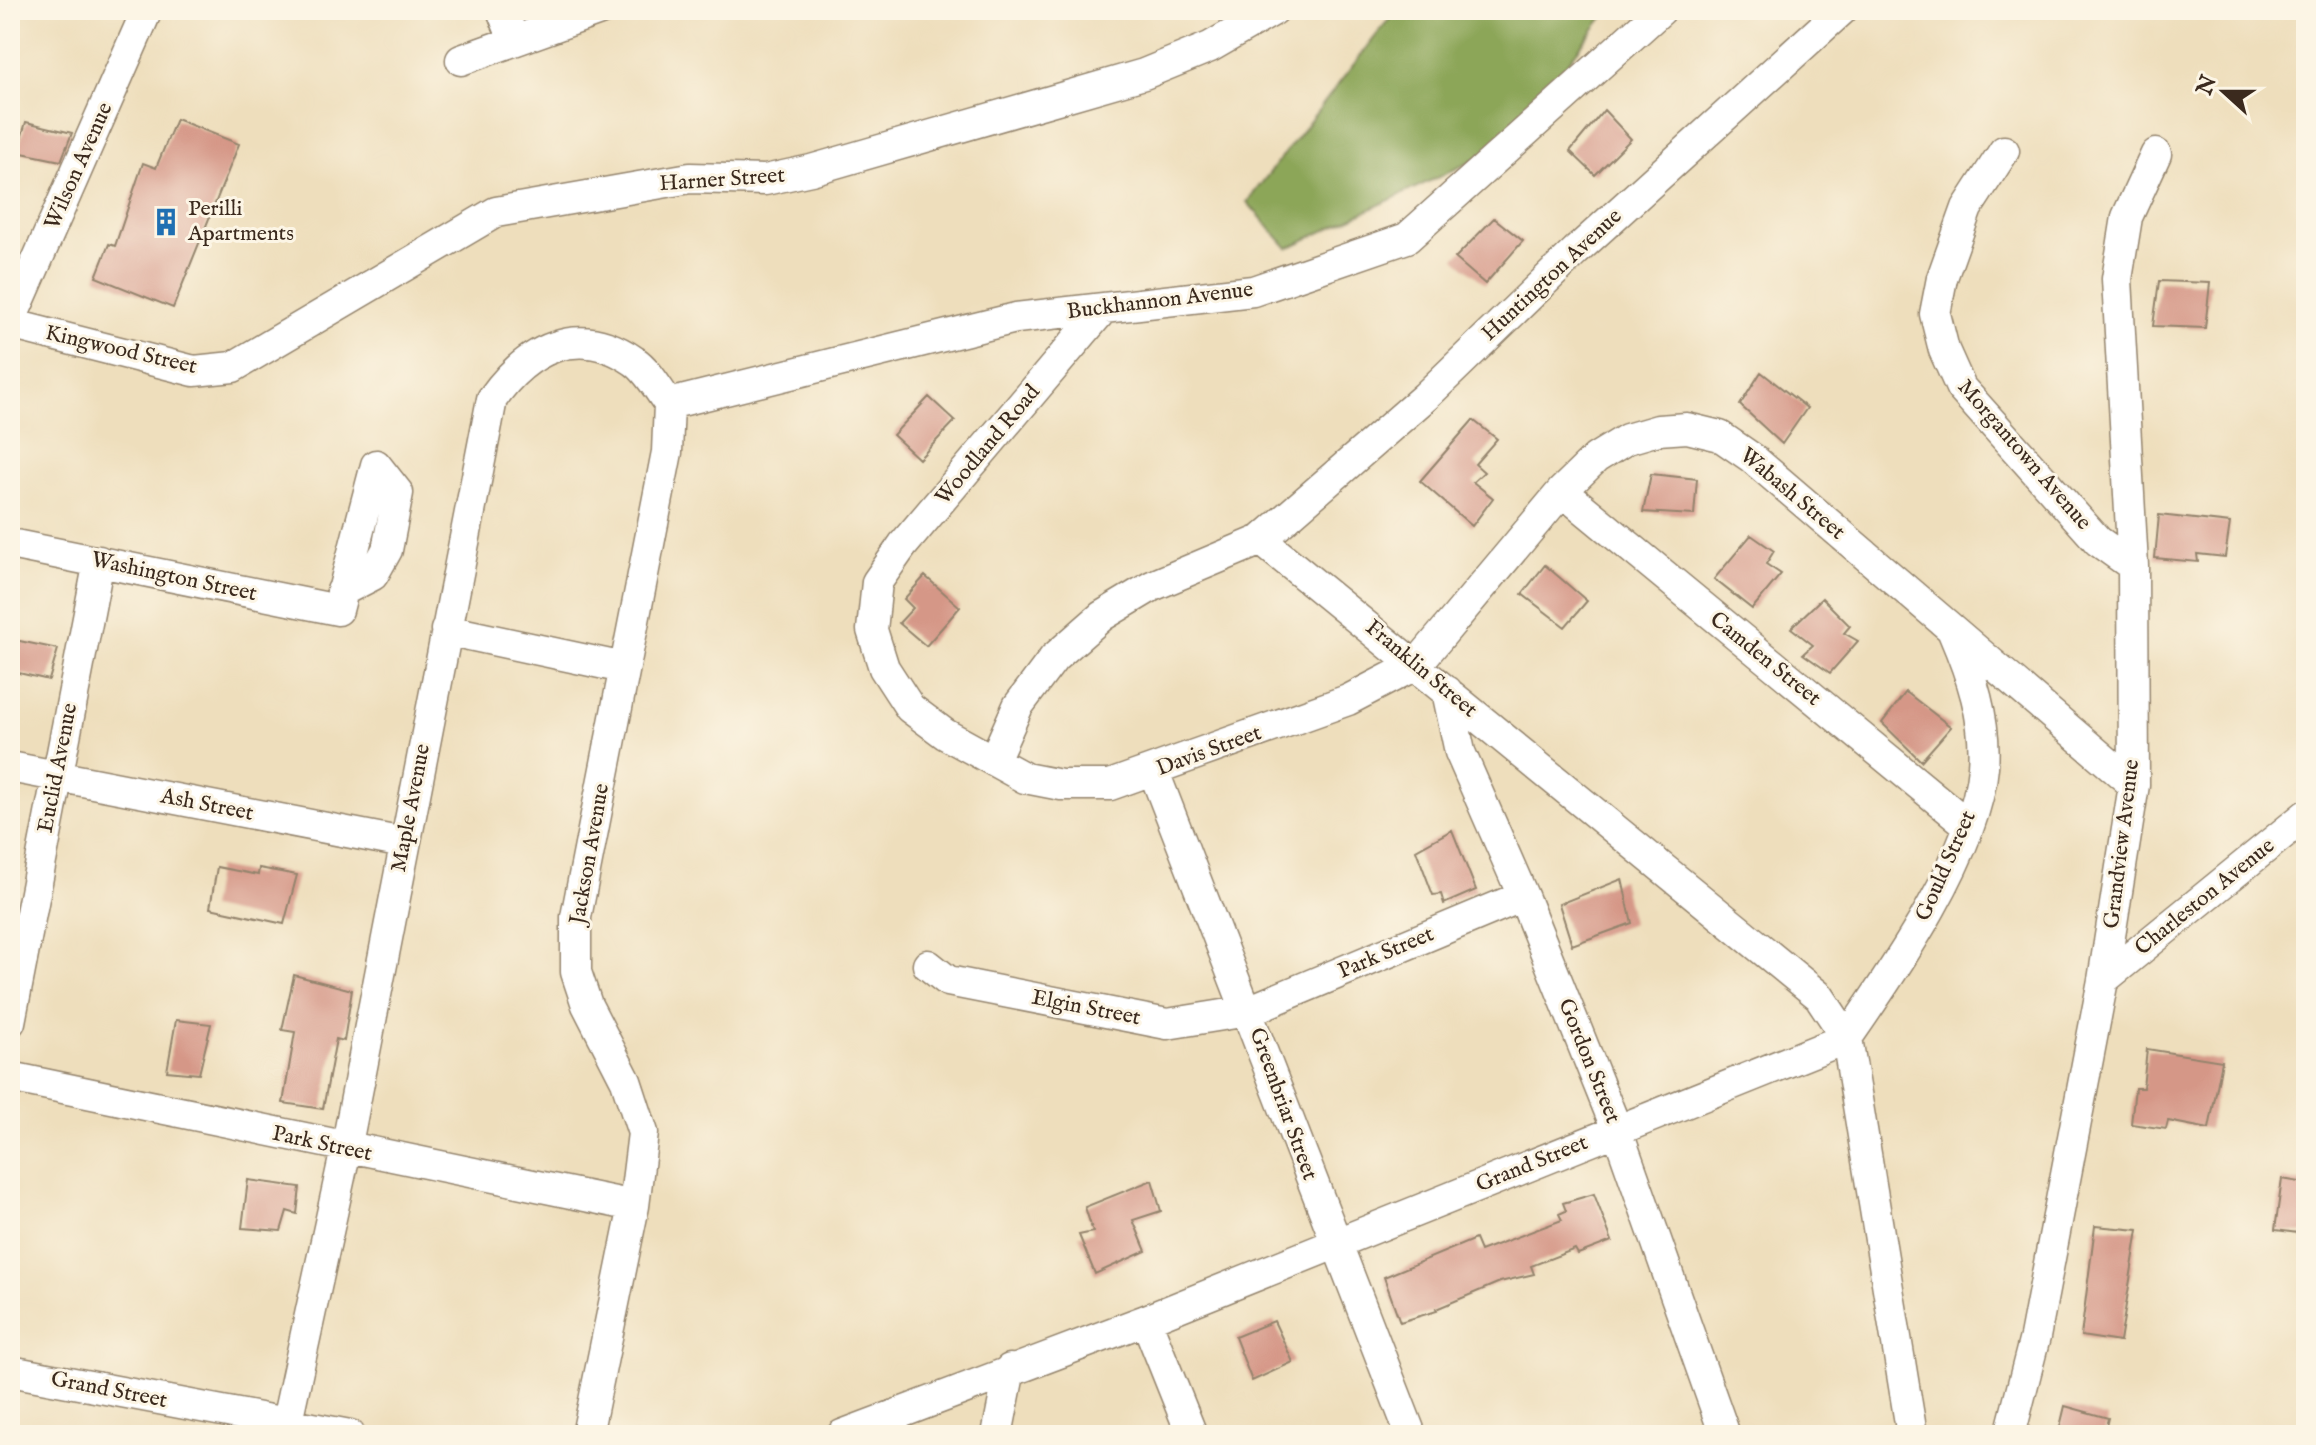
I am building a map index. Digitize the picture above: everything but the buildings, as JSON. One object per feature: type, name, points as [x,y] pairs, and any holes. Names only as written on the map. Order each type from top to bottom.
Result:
[{"type":"street","name":"Wilson Avenue","points":[[10,323],[147,10]]},
{"type":"street","points":[[502,10],[514,40]]},
{"type":"street","points":[[461,60],[600,10]]},
{"type":"street","name":"Harner Street","points":[[233,367],[496,212],[690,178],[765,180],[811,170],[1144,74],[1210,47],[1274,10]]},
{"type":"street","name":"Buckhannon Avenue","points":[[669,404],[1016,318],[1253,291],[1407,238],[1661,10]]},
{"type":"street","name":"Huntington Avenue","points":[[1261,540],[1425,397],[1576,251],[1842,10]]},
{"type":"street","name":"Morgantown Avenue","points":[[2004,151],[1967,208],[1942,278],[1935,314],[1944,350],[1961,388],[2098,541],[2133,566]]},
{"type":"street","name":"Grandview Avenue","points":[[2010,1435],[2035,1337],[2103,980],[2134,785],[2133,566],[2117,279],[2127,217],[2156,154]]},
{"type":"street","name":"Woodland Road","points":[[877,582],[903,545],[1102,310]]},
{"type":"street","name":"Kingwood Street","points":[[10,323],[194,371],[233,367]]},
{"type":"street","name":"Maple Avenue","points":[[285,1429],[346,1149],[492,399],[509,375],[534,354],[575,342],[605,347],[636,361],[669,404]]},
{"type":"street","name":"Jackson Avenue","points":[[587,1435],[634,1206],[643,1133],[626,1081],[587,1005],[576,972],[576,917],[667,452],[669,404]]},
{"type":"street","name":"Wabash Street","points":[[1417,664],[1562,491],[1596,458],[1627,439],[1658,430],[1687,428],[1720,436],[1752,458],[2134,785]]},
{"type":"street","name":"Camden Street","points":[[1562,491],[1968,825]]},
{"type":"street","points":[[994,760],[1018,706],[1054,658],[1102,616],[1152,586],[1261,540]]},
{"type":"street","name":"Franklin Street","points":[[1261,540],[1417,664],[1819,996],[1847,1038]]},
{"type":"street","name":"Washington Street","points":[[10,544],[340,600]]},
{"type":"street","name":"Euclid Avenue","points":[[10,1022],[99,561]]},
{"type":"street","name":"Davis Street","points":[[877,582],[872,630],[884,668],[910,708],[945,734],[1025,778],[1061,785],[1110,785],[1154,772],[1348,700],[1417,664]]},
{"type":"street","points":[[446,630],[624,668]]},
{"type":"street","name":"Gould Street","points":[[1847,1038],[1933,904],[1968,825],[1983,768],[1982,716],[1953,630]]},
{"type":"street","name":"Gordon Street","points":[[1447,691],[1460,752],[1523,896],[1617,1130],[1725,1435]]},
{"type":"street","name":"Ash Street","points":[[10,767],[404,843]]},
{"type":"street","name":"Greenbriar Street","points":[[1154,772],[1248,1011],[1334,1243],[1411,1435]]},
{"type":"street","name":"Charleston Avenue","points":[[2103,980],[2306,815]]},
{"type":"street","name":"Park Street","points":[[1248,1011],[1523,896]]},
{"type":"street","name":"Elgin Street","points":[[928,965],[948,981],[1167,1024],[1248,1011]]},
{"type":"street","points":[[1847,1038],[1912,1435]]},
{"type":"street","name":"Grand Street","points":[[842,1435],[1146,1320],[1847,1038]]},
{"type":"street","name":"Park Street","points":[[10,1077],[346,1149],[634,1206]]},
{"type":"street","points":[[1146,1320],[1192,1435]]},
{"type":"street","points":[[997,1435],[1010,1369]]},
{"type":"street","name":"Grand Street","points":[[10,1371],[285,1429],[350,1435]]},
{"type":"green space","points":[[1396,10],[1609,10],[1500,148],[1288,248],[1247,202]]},
{"type":"place","name":"Perilli Apartments","points":[[166,222]]}]
